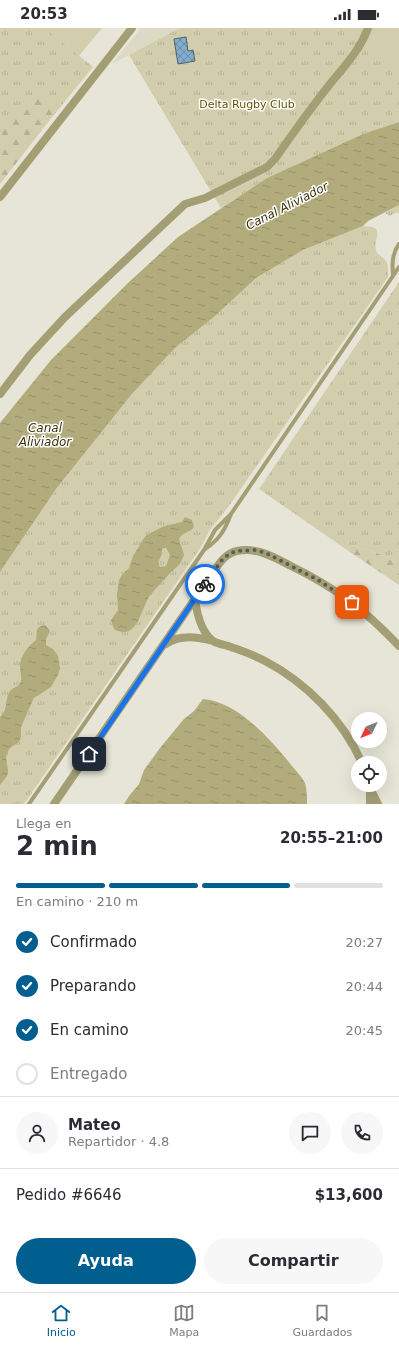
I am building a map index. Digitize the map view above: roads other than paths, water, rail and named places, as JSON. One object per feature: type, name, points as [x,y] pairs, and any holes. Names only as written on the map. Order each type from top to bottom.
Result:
[{"type":"street","points":[[0,197],[132,28]]},
{"type":"street","points":[[0,394],[30,355],[65,317],[184,204],[205,198],[267,167],[275,159],[330,83],[352,59],[368,28]]},
{"type":"street","points":[[54,804],[216,568],[229,554],[236,551],[256,550],[266,553],[318,580],[367,614],[399,646]]},
{"type":"street","points":[[195,600],[196,610],[201,624],[213,641]]},
{"type":"street","points":[[163,646],[181,638],[199,638],[244,651],[281,670],[330,712],[338,722],[359,756]]},
{"type":"street","points":[[370,792],[370,804]]},
{"type":"street","points":[[372,792],[378,804]]},
{"type":"lane","points":[[393,276],[392,260],[399,244]]},
{"type":"lane","points":[[30,804],[204,550],[215,530],[231,514],[399,267]]},
{"type":"lane","points":[[204,550],[212,545],[221,536],[227,526],[231,514]]},
{"type":"water","name":"Canal Aliviador","points":[[399,122],[399,205],[368,221],[363,226],[303,250],[256,278],[214,317],[175,348],[132,394],[56,489],[0,572],[0,423],[51,360],[128,283],[178,237],[267,178],[363,134]]},
{"type":"water","points":[[185,517],[192,520],[194,527],[182,535],[179,539],[184,555],[181,562],[151,594],[134,627],[128,631],[122,632],[114,629],[111,620],[118,610],[117,594],[119,580],[129,568],[133,556],[144,538],[164,526],[182,522]],"holes":[[[166,548],[170,555],[166,566],[161,567],[159,566],[158,562],[162,554],[162,549]]]},
{"type":"water","points":[[45,625],[50,631],[46,639],[46,645],[53,649],[58,656],[60,668],[51,687],[34,698],[21,727],[21,737],[19,742],[10,748],[7,753],[7,776],[0,785],[0,717],[5,711],[8,694],[20,683],[20,662],[23,655],[36,640],[37,629]]},
{"type":"water","points":[[203,699],[228,706],[261,731],[280,751],[305,783],[307,804],[124,804],[139,784],[144,770],[160,748]]},
{"type":"park label","name":"Delta Rugby Club","points":[[247,104]]}]
